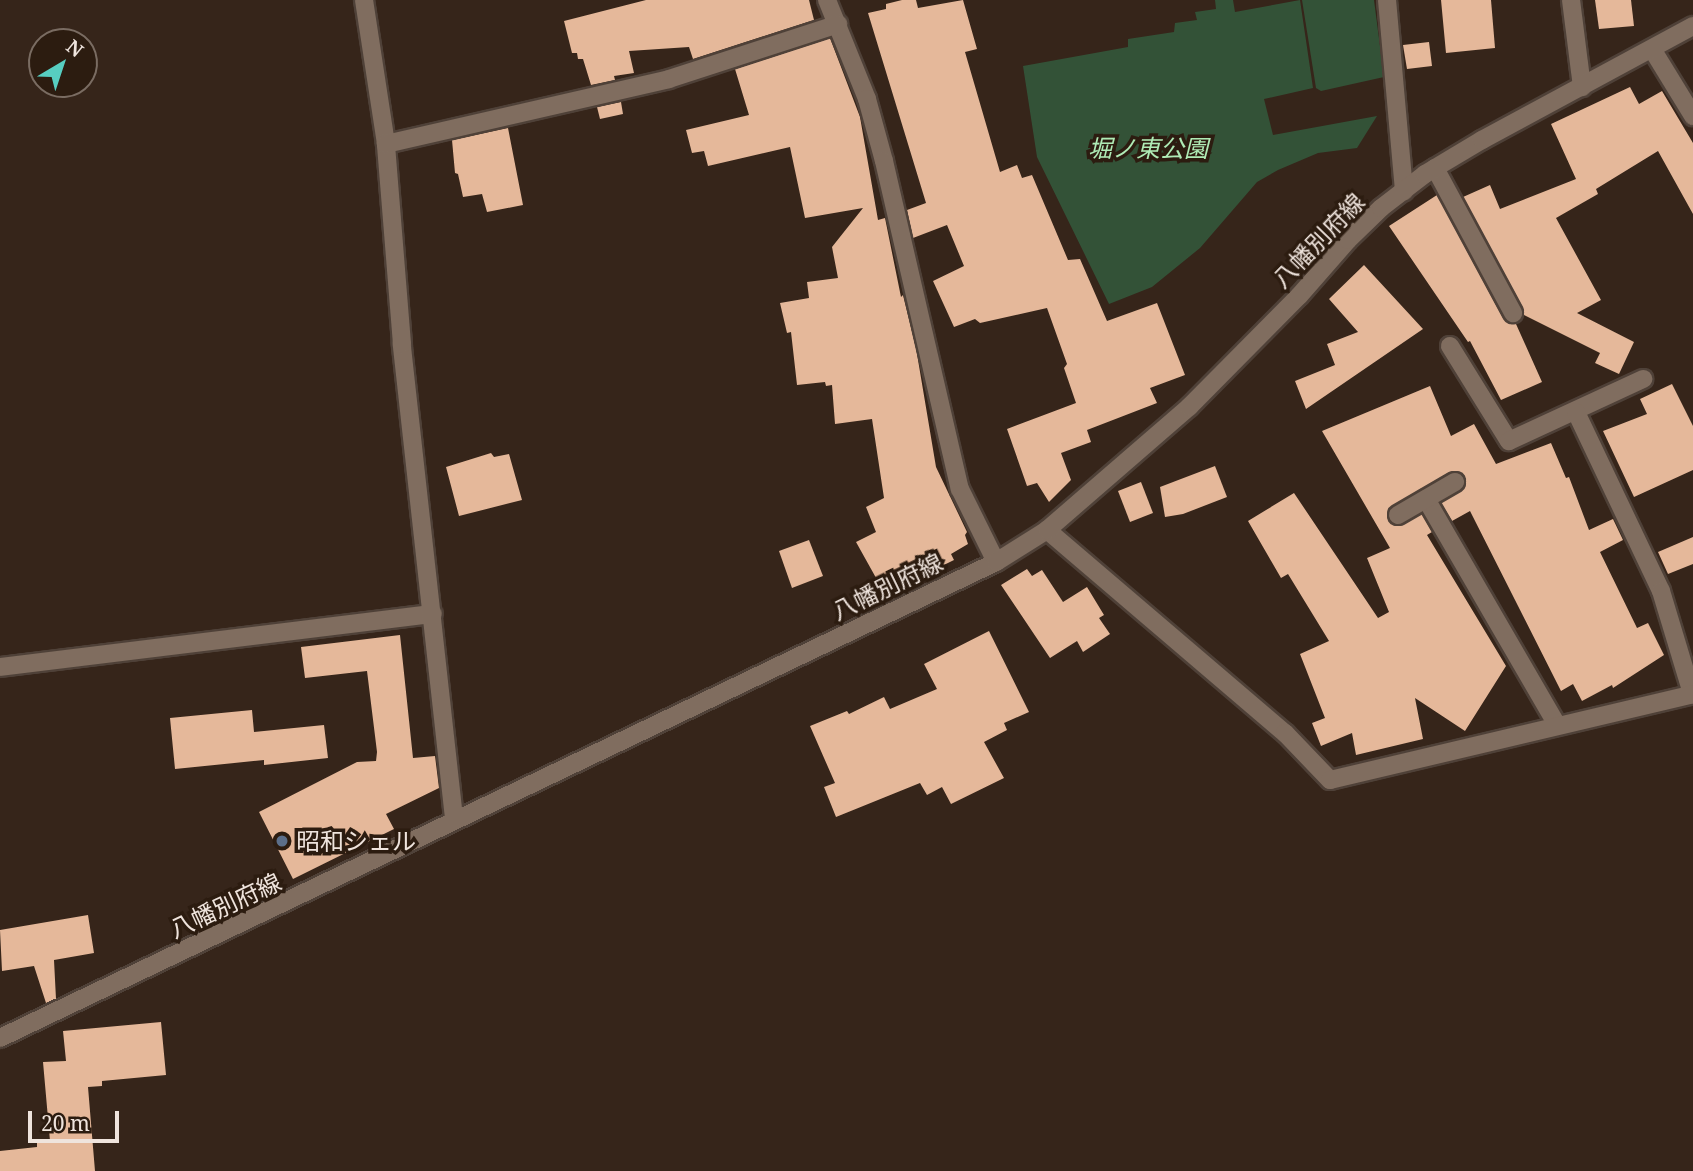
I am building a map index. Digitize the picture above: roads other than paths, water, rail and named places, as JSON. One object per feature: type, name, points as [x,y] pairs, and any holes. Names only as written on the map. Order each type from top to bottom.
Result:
[{"type":"street","points":[[364,0],[386,144],[402,344],[454,818]]},
{"type":"street","points":[[827,0],[867,99],[884,161],[960,489],[996,562]]},
{"type":"street","points":[[1387,0],[1404,191]]},
{"type":"street","points":[[1571,0],[1582,87]]},
{"type":"street","points":[[386,144],[669,79],[838,24]]},
{"type":"street","name":"八幡別府線","points":[[0,1038],[283,905],[454,818],[996,562],[1047,530],[1189,407],[1299,296],[1348,240],[1404,191],[1435,168],[1693,26]]},
{"type":"street","points":[[1652,49],[1693,116]]},
{"type":"street","points":[[1435,168],[1513,313]]},
{"type":"street","points":[[1450,346],[1509,441],[1643,379]]},
{"type":"street","points":[[1047,530],[1285,733],[1330,780],[1420,761],[1557,725],[1692,694],[1661,591],[1576,412]]},
{"type":"street","points":[[1398,515],[1455,482]]},
{"type":"street","points":[[1426,499],[1557,725]]},
{"type":"street","points":[[0,667],[433,614]]},
{"type":"place","name":"昭和シェル","points":[[282,841]]},
{"type":"park label","name":"堀ノ東公園","points":[[1148,148]]}]
